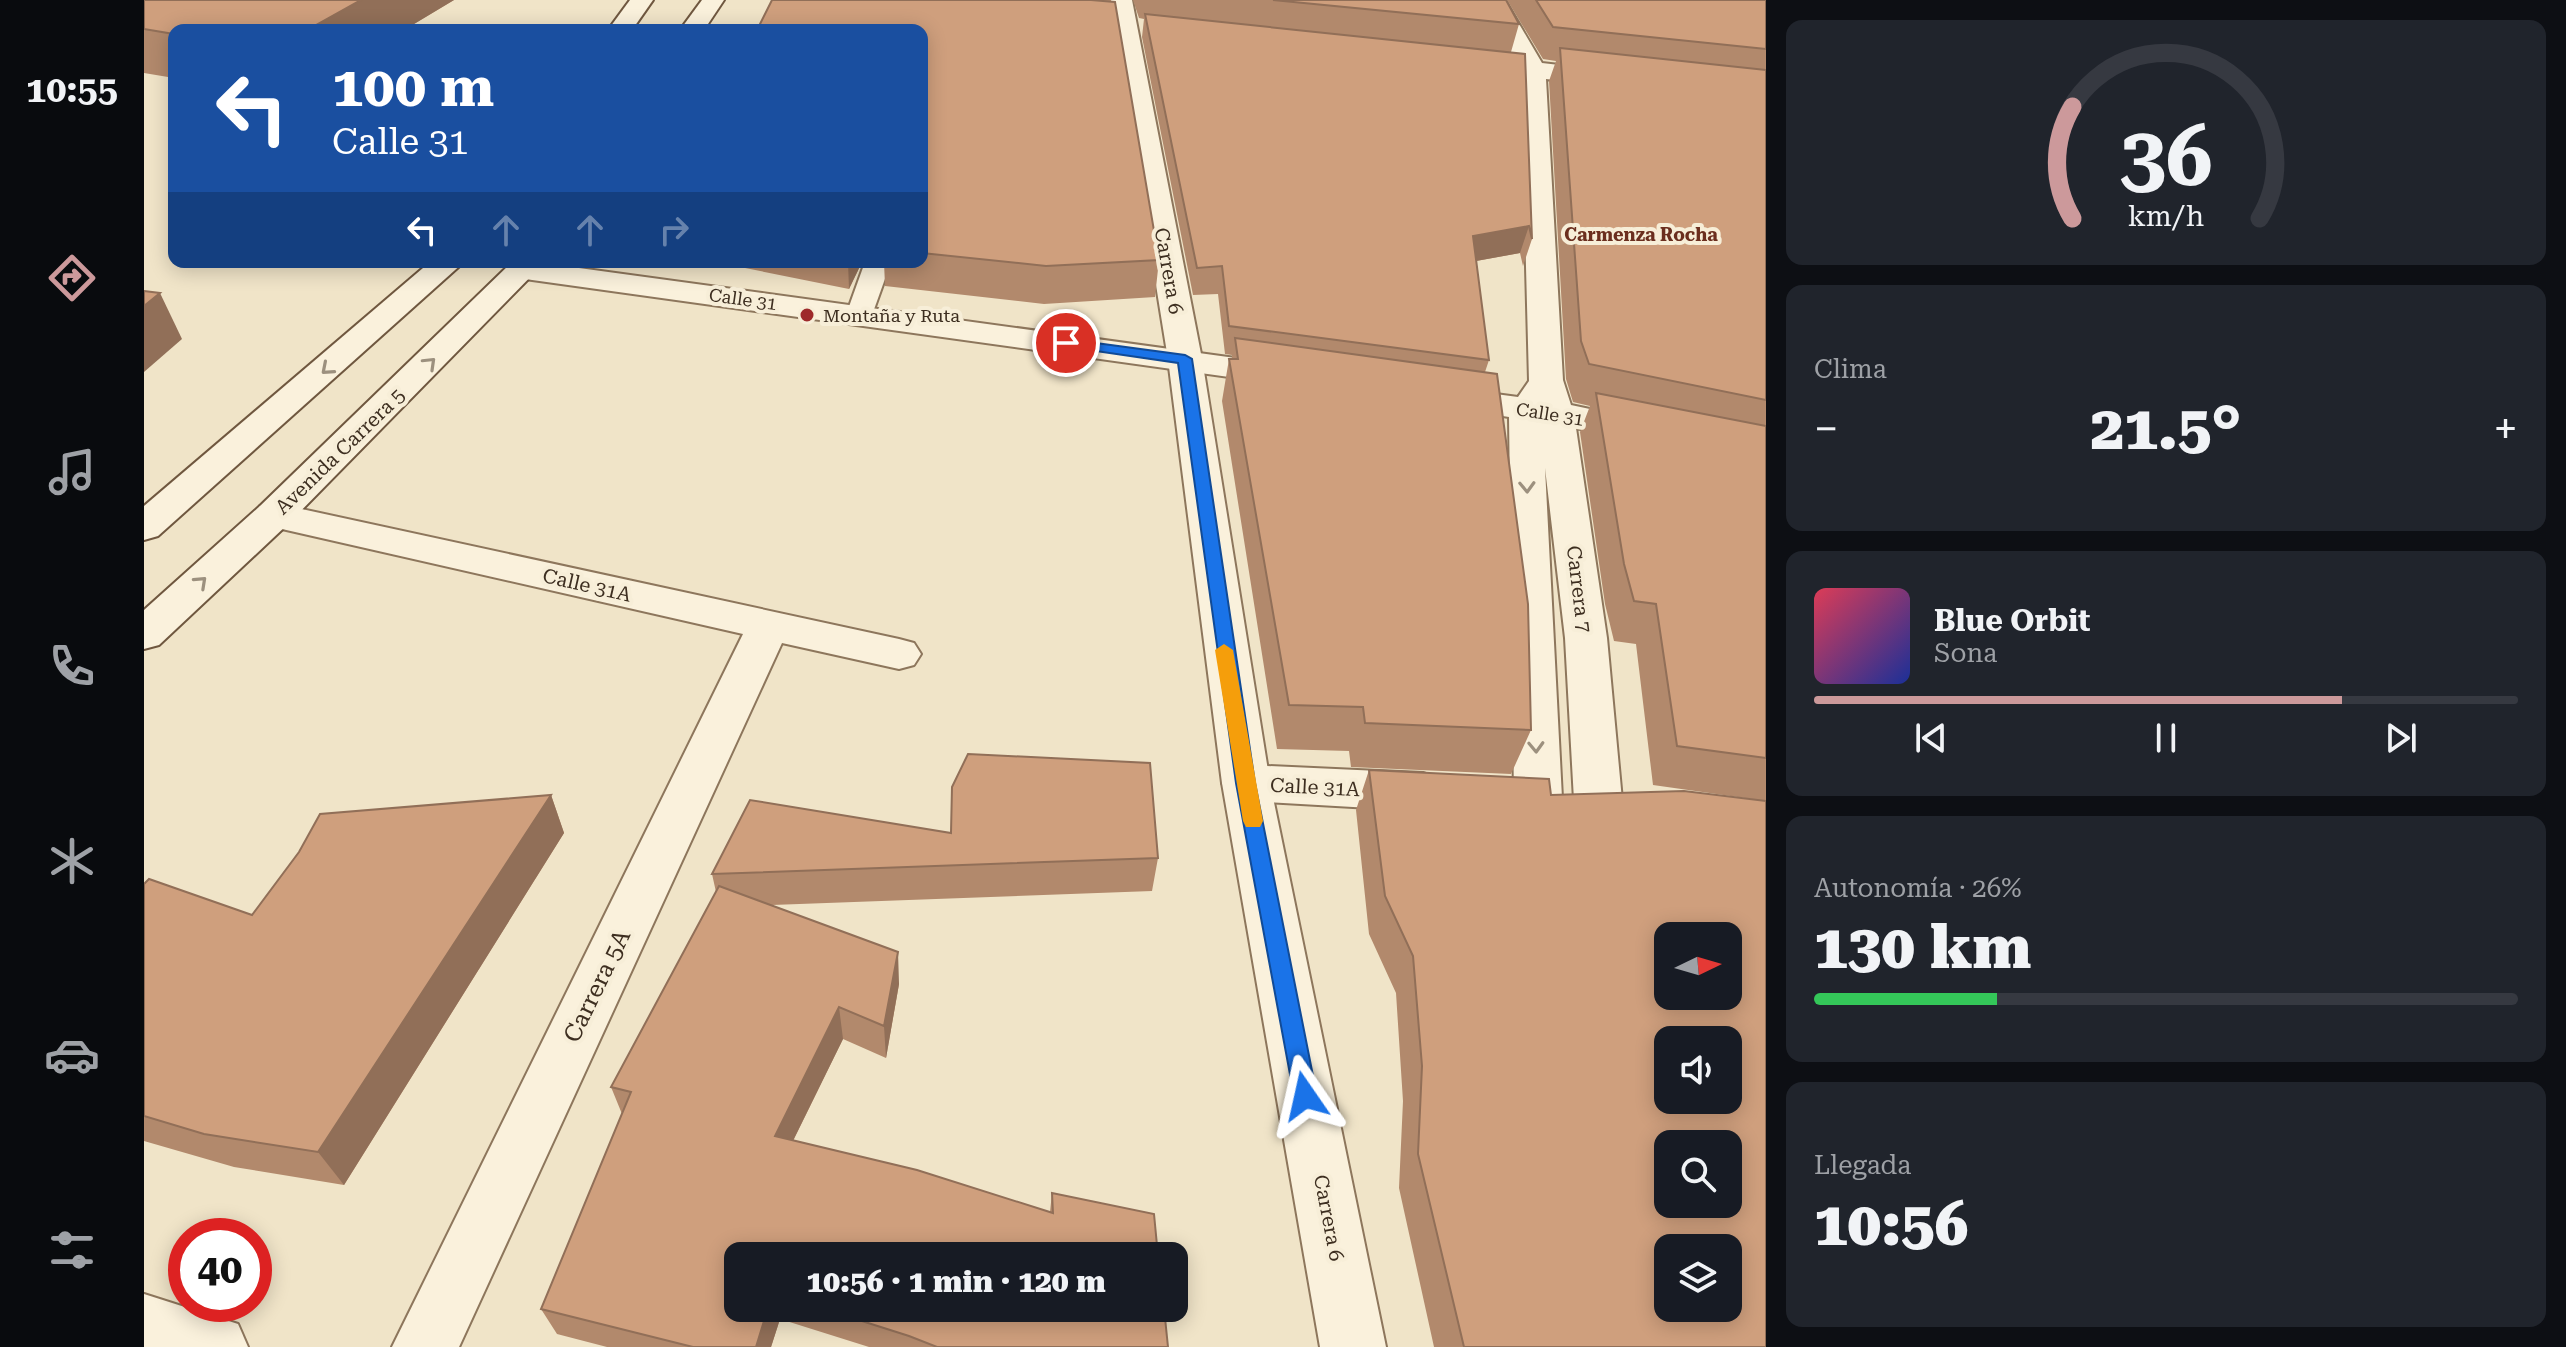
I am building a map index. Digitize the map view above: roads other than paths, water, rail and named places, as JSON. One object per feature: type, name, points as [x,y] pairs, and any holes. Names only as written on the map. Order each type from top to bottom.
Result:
[{"type":"street","points":[[624,24],[642,0]]},
{"type":"street","points":[[696,24],[713,0]]},
{"type":"street","name":"Carrera 7","points":[[1494,0],[1533,70],[1543,401],[1586,638],[1598,800]]},
{"type":"street","name":"Carrera 6","points":[[1124,19],[1185,359],[1246,783],[1353,1347]]},
{"type":"street","points":[[1439,59],[1635,81]]},
{"type":"street","points":[[144,527],[442,268]]},
{"type":"street","name":"Avenida Carrera 5","points":[[144,634],[274,515],[526,268]]},
{"type":"street","name":"Calle 31","points":[[542,268],[1324,380]]},
{"type":"street","name":"Calle 31","points":[[1417,394],[1543,401],[1676,437]]},
{"type":"street","name":"Carrera 7","points":[[1538,798],[1525,460],[1543,401]]},
{"type":"street","name":"Calle 31A","points":[[274,515],[899,654]]},
{"type":"street","name":"Carrera 5A","points":[[425,1347],[769,625]]},
{"type":"street","name":"Calle 31A","points":[[1246,783],[1598,800],[1644,806]]},
{"type":"street","points":[[144,1326],[215,1347]]},
{"type":"lane","points":[[859,315],[876,268]]},
{"type":"place","name":"Montaña y Ruta","points":[[807,315]]},
{"type":"district","name":"Carmenza Rocha","points":[[1641,234]]}]
